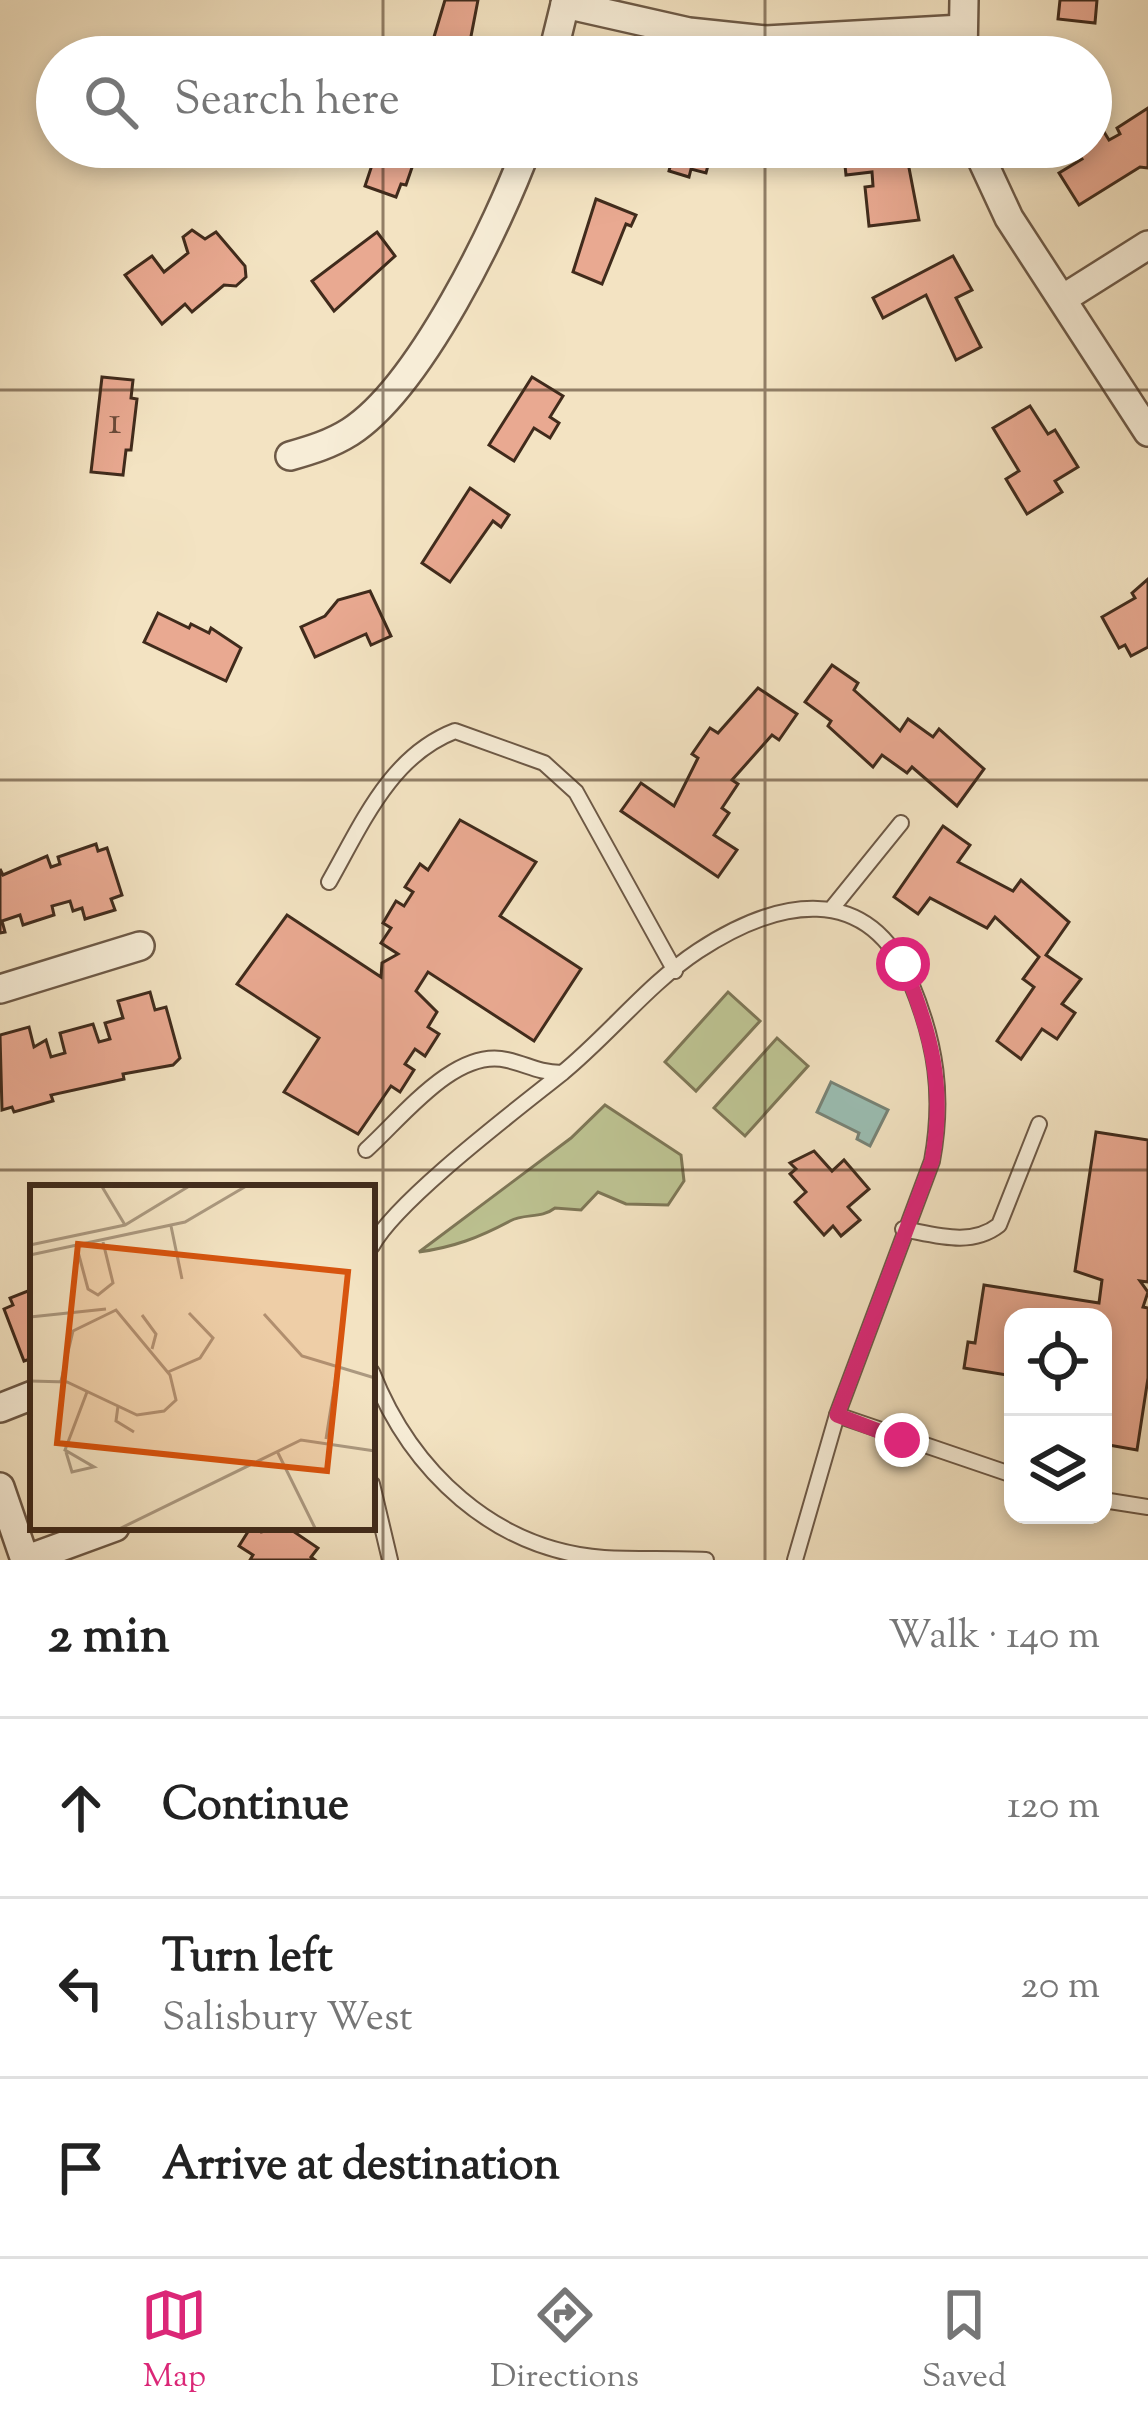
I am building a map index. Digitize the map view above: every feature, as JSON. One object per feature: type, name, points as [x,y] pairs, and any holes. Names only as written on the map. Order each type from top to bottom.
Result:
[{"type":"street","points":[[962,36],[964,0]]},
{"type":"street","points":[[557,36],[566,2],[689,32],[728,36]]},
{"type":"street","points":[[290,456],[353,430],[386,398],[448,313],[503,213],[519,168]]},
{"type":"street","points":[[986,168],[1010,218],[1148,432]]},
{"type":"street","points":[[1064,298],[1148,245]]},
{"type":"street","points":[[0,989],[140,946]]},
{"type":"street","points":[[0,1408],[30,1396]]},
{"type":"street","points":[[0,1487],[25,1560],[107,1530]]},
{"type":"lane","points":[[329,882],[384,787],[425,743],[455,731],[504,744],[544,764],[576,792],[675,971]]},
{"type":"lane","points":[[833,907],[901,823]]},
{"type":"lane","points":[[375,1243],[416,1196],[675,971],[744,925],[798,908],[833,907],[880,935],[903,964],[930,1030],[940,1119],[932,1161],[837,1415],[795,1560]]},
{"type":"lane","points":[[366,1150],[466,1061],[506,1059],[531,1072],[562,1073]]},
{"type":"lane","points":[[903,1229],[958,1239],[985,1236],[999,1225],[1039,1124]]},
{"type":"lane","points":[[375,1380],[382,1399],[446,1488],[503,1531],[552,1550],[603,1558],[706,1560]]},
{"type":"lane","points":[[837,1415],[1004,1472]]},
{"type":"lane","points":[[375,1497],[390,1560]]},
{"type":"lane","points":[[1112,1502],[1148,1508]]},
{"type":"green space","points":[[728,992],[760,1021],[696,1091],[665,1062]]},
{"type":"green space","points":[[777,1038],[808,1066],[745,1136],[714,1108]]},
{"type":"green space","points":[[605,1105],[681,1155],[684,1181],[668,1205],[626,1204],[598,1192],[581,1210],[555,1208],[466,1241],[419,1252],[571,1138]]},
{"type":"water","points":[[831,1082],[888,1110],[870,1146],[857,1139],[859,1133],[817,1112]]},
{"type":"building","points":[[445,0],[478,0],[471,36],[434,36]]},
{"type":"building","points":[[1060,0],[1097,0],[1095,23],[1058,19]]},
{"type":"building","points":[[1148,108],[1148,168],[1140,167],[1079,205],[1059,173],[1067,168],[1112,168],[1112,138],[1120,134],[1117,128]]},
{"type":"building","points":[[371,168],[412,168],[396,197],[365,186]]},
{"type":"building","points":[[670,168],[707,168],[706,173],[691,169],[689,177]]},
{"type":"building","points":[[845,168],[909,168],[919,220],[869,226],[865,187],[873,186],[872,172],[846,175]]},
{"type":"building","points":[[596,199],[636,215],[631,226],[626,224],[602,284],[573,272]]},
{"type":"building","points":[[192,230],[205,239],[216,232],[245,266],[246,277],[236,286],[224,285],[192,312],[185,304],[162,324],[125,275],[152,256],[164,272],[188,253],[183,237]]},
{"type":"building","points":[[377,232],[395,256],[334,311],[312,281]]},
{"type":"building","points":[[953,256],[972,290],[956,298],[981,347],[956,360],[926,295],[883,318],[873,298]]},
{"type":"building","points":[[102,377],[133,380],[131,398],[137,399],[123,475],[91,472]]},
{"type":"building","points":[[532,377],[563,396],[550,417],[559,423],[550,438],[534,428],[514,461],[489,445]]},
{"type":"building","points":[[1030,406],[1048,434],[1055,430],[1078,467],[1055,481],[1062,492],[1027,514],[1006,479],[1019,471],[993,428]]},
{"type":"building","points":[[470,488],[509,515],[501,527],[493,521],[450,582],[422,563]]},
{"type":"building","points":[[1148,579],[1148,647],[1131,656],[1125,645],[1119,648],[1102,617],[1135,598],[1132,593]]},
{"type":"building","points":[[370,591],[391,636],[371,645],[366,634],[315,657],[301,627],[325,616],[338,600]]},
{"type":"building","points":[[158,613],[189,628],[191,624],[209,633],[211,628],[241,648],[226,681],[144,642]]},
{"type":"building","points":[[832,665],[858,683],[854,690],[900,731],[908,719],[933,737],[939,729],[984,769],[957,806],[912,767],[907,773],[882,755],[873,767],[828,726],[831,721],[805,702]]},
{"type":"building","points":[[758,688],[797,714],[779,740],[772,735],[732,780],[738,784],[722,808],[729,813],[714,835],[737,850],[718,877],[621,811],[641,783],[674,806],[698,758],[692,754],[710,728],[718,733]]},
{"type":"building","points":[[460,820],[536,862],[500,916],[581,969],[534,1041],[428,972],[416,991],[437,1012],[428,1027],[439,1034],[425,1056],[415,1049],[405,1064],[414,1070],[400,1092],[391,1086],[358,1134],[284,1092],[319,1038],[237,984],[287,915],[381,977],[382,963],[398,954],[381,943],[391,928],[383,923],[396,901],[404,906],[413,892],[405,887],[420,864],[428,870]]},
{"type":"building","points":[[943,826],[970,845],[958,862],[1013,891],[1021,880],[1069,922],[1046,955],[1081,979],[1062,1004],[1075,1013],[1057,1039],[1042,1029],[1021,1059],[997,1041],[1034,987],[1023,979],[1039,957],[995,917],[987,928],[930,898],[918,914],[894,897]]},
{"type":"building","points":[[96,844],[98,851],[107,848],[122,895],[111,899],[115,910],[85,919],[82,908],[73,911],[70,901],[52,906],[54,915],[23,925],[20,915],[2,921],[5,932],[0,933],[0,869],[3,875],[47,856],[51,867],[60,864],[58,857]]},
{"type":"building","points":[[150,992],[155,1010],[166,1007],[180,1058],[173,1065],[51,1095],[53,1101],[14,1112],[12,1107],[2,1110],[0,1035],[29,1027],[34,1047],[46,1040],[51,1057],[65,1053],[60,1033],[93,1024],[99,1042],[110,1039],[105,1023],[123,1018],[118,1001]]},
{"type":"building","points":[[1096,1132],[1148,1140],[1148,1282],[1140,1281],[1148,1292],[1143,1307],[1148,1308],[1148,1378],[1137,1450],[1112,1446],[1112,1308],[1004,1308],[1004,1375],[964,1368],[968,1342],[975,1343],[984,1285],[1099,1303],[1102,1280],[1075,1271]]},
{"type":"building","points":[[814,1151],[832,1171],[844,1160],[869,1189],[848,1207],[860,1220],[841,1236],[833,1226],[824,1235],[795,1202],[806,1192],[790,1174],[796,1169],[790,1163]]},
{"type":"building","points":[[30,1290],[30,1359],[24,1361],[4,1309],[13,1305],[10,1298]]},
{"type":"building","points":[[249,1530],[291,1530],[318,1548],[311,1557],[315,1560],[250,1560],[253,1555],[239,1546]]},
{"type":"route","points":[[902,1440],[837,1415],[932,1161],[940,1119],[930,1030],[903,964]]}]
